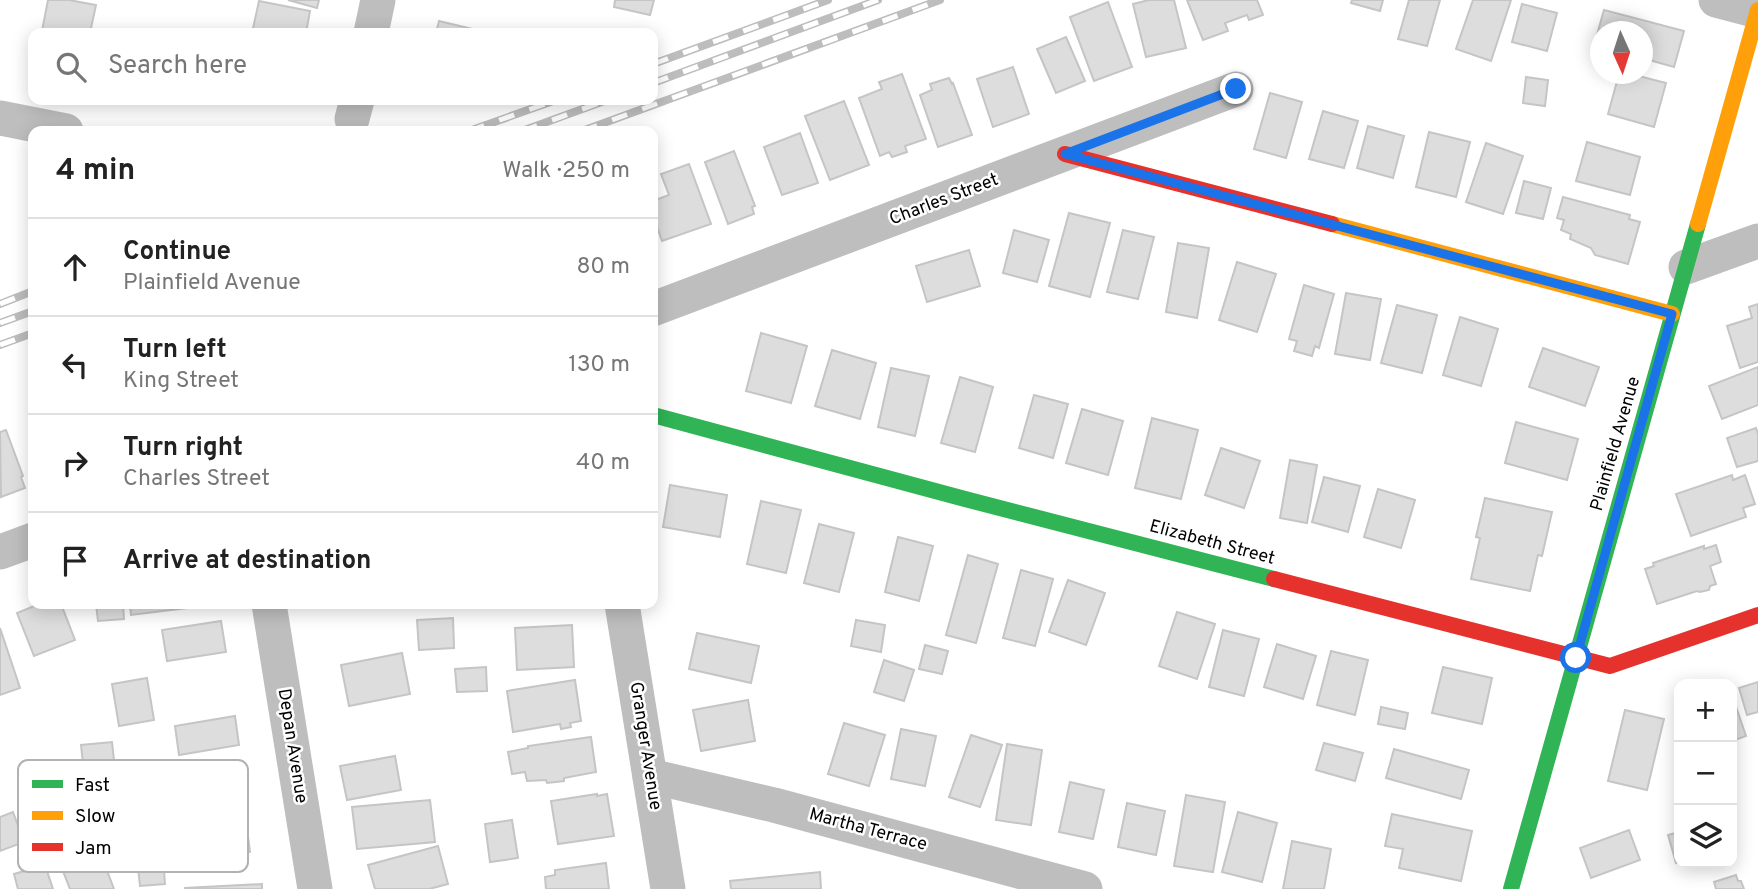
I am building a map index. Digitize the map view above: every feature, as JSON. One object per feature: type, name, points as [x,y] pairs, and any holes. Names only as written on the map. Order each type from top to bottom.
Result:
[{"type":"street","points":[[372,28],[378,0]]},
{"type":"street","points":[[1716,0],[1758,10]]},
{"type":"street","name":"Plainfield Avenue","points":[[1511,889],[1758,10]]},
{"type":"street","name":"Charles Street","points":[[658,307],[1236,89]]},
{"type":"street","points":[[0,118],[41,126]]},
{"type":"street","points":[[1065,154],[1672,314]]},
{"type":"street","points":[[1686,267],[1758,242]]},
{"type":"street","name":"Elizabeth Street","points":[[658,416],[1610,666],[1758,615]]},
{"type":"street","points":[[0,552],[28,542]]},
{"type":"street","name":"Depan Avenue","points":[[270,609],[315,889]]},
{"type":"street","name":"Granger Avenue","points":[[623,609],[668,889]]},
{"type":"street","name":"Martha Terrace","points":[[650,776],[774,805],[1085,889]]},
{"type":"building","points":[[48,0],[69,0],[96,5],[91,28],[43,28]]},
{"type":"building","points":[[288,0],[319,0],[317,8]]},
{"type":"building","points":[[615,0],[654,0],[650,15],[614,7]]},
{"type":"building","points":[[1149,0],[1174,0],[1186,48],[1146,57],[1133,4]]},
{"type":"building","points":[[1187,0],[1257,0],[1263,15],[1249,20],[1247,15],[1225,23],[1228,31],[1203,40]]},
{"type":"building","points":[[1352,0],[1383,0],[1380,11],[1351,3]]},
{"type":"building","points":[[1409,0],[1440,0],[1427,46],[1398,39]]},
{"type":"building","points":[[1473,0],[1511,0],[1491,61],[1456,49]]},
{"type":"building","points":[[259,1],[310,11],[307,28],[253,28]]},
{"type":"building","points":[[1108,2],[1132,67],[1094,81],[1070,17]]},
{"type":"building","points":[[1522,4],[1557,13],[1547,51],[1512,42]]},
{"type":"building","points":[[1604,10],[1646,21],[1601,21]]},
{"type":"building","points":[[439,21],[468,28],[437,28]]},
{"type":"building","points":[[1653,23],[1684,31],[1674,67],[1653,61]]},
{"type":"building","points":[[1066,37],[1085,81],[1056,93],[1037,49]]},
{"type":"building","points":[[1013,67],[1029,114],[993,127],[977,79]]},
{"type":"building","points":[[902,74],[926,139],[905,146],[907,152],[892,157],[889,152],[880,156],[859,98],[882,89],[879,82]]},
{"type":"building","points":[[1526,77],[1548,80],[1545,106],[1523,103]]},
{"type":"building","points":[[949,78],[972,135],[938,147],[920,95],[932,90],[930,84]]},
{"type":"building","points":[[1653,80],[1666,83],[1654,127],[1608,114],[1616,84],[1653,84]]},
{"type":"building","points":[[1270,93],[1302,102],[1286,158],[1254,149]]},
{"type":"building","points":[[844,101],[869,165],[830,180],[805,116]]},
{"type":"building","points":[[1323,111],[1358,121],[1344,168],[1309,159]]},
{"type":"building","points":[[1368,126],[1404,136],[1393,178],[1357,168]]},
{"type":"building","points":[[1429,132],[1470,142],[1456,197],[1416,187]]},
{"type":"building","points":[[800,133],[818,183],[782,195],[764,147]]},
{"type":"building","points":[[1587,142],[1640,157],[1630,195],[1576,181]]},
{"type":"building","points":[[1486,143],[1523,156],[1503,214],[1466,202]]},
{"type":"building","points":[[734,151],[755,206],[752,207],[754,214],[728,224],[705,162]]},
{"type":"building","points":[[689,164],[711,224],[662,241],[658,229],[658,199],[669,195],[661,174]]},
{"type":"building","points":[[1524,181],[1551,188],[1543,219],[1516,213]]},
{"type":"building","points":[[1563,197],[1630,215],[1629,219],[1640,222],[1628,264],[1595,255],[1591,248],[1570,239],[1571,234],[1561,230],[1564,220],[1557,218]]},
{"type":"building","points":[[1069,213],[1110,223],[1090,297],[1049,286]]},
{"type":"building","points":[[1014,230],[1049,240],[1037,282],[1003,273]]},
{"type":"building","points":[[1123,230],[1154,237],[1138,299],[1107,292]]},
{"type":"building","points":[[1178,243],[1209,248],[1197,318],[1166,312]]},
{"type":"building","points":[[969,250],[980,286],[927,302],[916,266]]},
{"type":"building","points":[[1237,262],[1276,274],[1257,332],[1219,320]]},
{"type":"building","points":[[1304,285],[1334,294],[1319,348],[1315,346],[1312,356],[1294,351],[1297,341],[1289,339]]},
{"type":"building","points":[[1346,293],[1381,299],[1370,360],[1335,354]]},
{"type":"building","points":[[1758,304],[1758,362],[1740,368],[1727,326],[1752,318],[1749,307]]},
{"type":"building","points":[[1397,305],[1437,315],[1422,373],[1381,363]]},
{"type":"building","points":[[1460,317],[1498,329],[1481,386],[1443,375]]},
{"type":"building","points":[[761,333],[807,346],[791,403],[746,391]]},
{"type":"building","points":[[1543,348],[1599,367],[1585,406],[1529,387]]},
{"type":"building","points":[[832,350],[876,363],[860,419],[815,406]]},
{"type":"building","points":[[1758,367],[1758,405],[1722,419],[1709,386]]},
{"type":"building","points":[[891,368],[929,376],[915,436],[878,427]]},
{"type":"building","points":[[960,377],[993,387],[975,452],[941,443]]},
{"type":"building","points":[[1034,395],[1068,404],[1053,458],[1019,448]]},
{"type":"building","points":[[1082,409],[1123,421],[1108,475],[1066,463]]},
{"type":"building","points":[[1152,418],[1198,430],[1181,499],[1135,488]]},
{"type":"building","points":[[1516,422],[1578,439],[1567,480],[1505,463]]},
{"type":"building","points":[[1756,428],[1758,461],[1737,467],[1727,438]]},
{"type":"building","points":[[6,430],[25,488],[1,497],[0,432]]},
{"type":"building","points":[[1221,448],[1260,461],[1244,508],[1205,495]]},
{"type":"building","points":[[1290,460],[1317,465],[1307,523],[1280,518]]},
{"type":"building","points":[[1732,475],[1733,480],[1745,475],[1755,504],[1743,508],[1746,517],[1691,536],[1676,494]]},
{"type":"building","points":[[1324,477],[1360,486],[1348,532],[1312,522]]},
{"type":"building","points":[[670,485],[727,495],[720,537],[663,527]]},
{"type":"building","points":[[1378,489],[1415,500],[1401,548],[1364,537]]},
{"type":"building","points":[[1485,498],[1552,512],[1542,556],[1538,555],[1530,591],[1471,579],[1480,538],[1476,537]]},
{"type":"building","points":[[761,501],[801,510],[786,573],[747,564]]},
{"type":"building","points":[[819,524],[854,533],[839,592],[804,583]]},
{"type":"building","points":[[898,537],[933,546],[919,601],[885,592]]},
{"type":"building","points":[[1716,545],[1721,562],[1710,566],[1716,584],[1710,586],[1709,590],[1697,591],[1657,604],[1645,569],[1654,566],[1653,563],[1704,546],[1704,549]]},
{"type":"building","points":[[968,555],[998,564],[976,643],[946,635]]},
{"type":"building","points":[[1021,570],[1053,579],[1035,646],[1003,638]]},
{"type":"building","points":[[1068,580],[1105,593],[1086,645],[1049,632]]},
{"type":"building","points":[[28,608],[63,609],[75,640],[34,656],[17,613]]},
{"type":"building","points":[[97,609],[123,609],[124,619],[98,621]]},
{"type":"building","points":[[130,609],[179,609],[131,615]]},
{"type":"building","points":[[1177,612],[1215,624],[1197,679],[1159,666]]},
{"type":"building","points":[[453,618],[454,648],[419,650],[417,620]]},
{"type":"building","points":[[856,620],[885,625],[881,652],[851,646]]},
{"type":"building","points":[[221,621],[226,652],[167,661],[162,630]]},
{"type":"building","points":[[572,625],[574,667],[517,670],[515,628]]},
{"type":"building","points":[[0,628],[20,688],[0,695]]},
{"type":"building","points":[[1223,630],[1259,639],[1244,696],[1209,687]]},
{"type":"building","points":[[697,633],[759,646],[751,683],[689,669]]},
{"type":"building","points":[[1277,644],[1316,656],[1303,699],[1264,687]]},
{"type":"building","points":[[925,645],[948,651],[942,674],[919,669]]},
{"type":"building","points":[[1331,651],[1368,660],[1355,715],[1317,705]]},
{"type":"building","points":[[402,653],[410,694],[349,706],[341,665]]},
{"type":"building","points":[[884,660],[914,670],[904,701],[874,692]]},
{"type":"building","points":[[486,667],[487,691],[457,692],[455,669]]},
{"type":"building","points":[[1443,667],[1492,678],[1482,724],[1432,713]]},
{"type":"building","points":[[147,678],[154,720],[119,726],[112,684]]},
{"type":"building","points":[[575,680],[581,721],[570,723],[571,727],[561,729],[560,724],[513,732],[507,691]]},
{"type":"building","points":[[1758,682],[1758,712],[1747,715],[1739,688]]},
{"type":"building","points":[[748,700],[755,741],[701,751],[693,710]]},
{"type":"building","points":[[1381,707],[1408,713],[1405,729],[1378,724]]},
{"type":"building","points":[[1625,710],[1664,719],[1647,790],[1608,781]]},
{"type":"building","points":[[1737,710],[1746,736],[1737,739]]},
{"type":"building","points":[[235,716],[239,745],[179,755],[175,726]]},
{"type":"building","points":[[844,723],[885,735],[869,786],[828,774]]},
{"type":"building","points":[[901,729],[936,736],[925,786],[891,779]]},
{"type":"building","points":[[971,735],[1002,745],[980,807],[949,797]]},
{"type":"building","points":[[591,737],[596,772],[547,783],[546,780],[527,781],[525,772],[512,774],[508,752],[528,746]]},
{"type":"building","points":[[112,742],[114,760],[83,760],[81,745]]},
{"type":"building","points":[[1324,743],[1363,753],[1355,781],[1316,770]]},
{"type":"building","points":[[1007,744],[1042,750],[1031,825],[996,820]]},
{"type":"building","points":[[1394,749],[1469,770],[1461,799],[1386,778]]},
{"type":"building","points":[[395,756],[401,790],[347,800],[340,766]]},
{"type":"building","points":[[1070,782],[1104,790],[1093,839],[1059,832]]},
{"type":"building","points":[[607,794],[614,836],[558,844],[551,801]]},
{"type":"building","points":[[1186,795],[1225,802],[1213,872],[1174,866]]},
{"type":"building","points":[[430,800],[435,842],[357,849],[352,807]]},
{"type":"building","points":[[1127,803],[1165,811],[1156,855],[1118,847]]},
{"type":"building","points":[[13,812],[18,826],[18,844],[0,851],[0,817]]},
{"type":"building","points":[[1238,812],[1277,823],[1262,882],[1222,872]]},
{"type":"building","points":[[1392,814],[1472,831],[1461,881],[1399,868],[1403,849],[1385,846]]},
{"type":"building","points":[[512,820],[518,858],[490,862],[485,824]]},
{"type":"building","points":[[1629,830],[1640,860],[1591,878],[1580,848]]},
{"type":"building","points":[[1674,833],[1674,856],[1668,835]]},
{"type":"building","points":[[1292,841],[1331,849],[1324,889],[1283,889]]},
{"type":"building","points":[[438,846],[448,884],[429,889],[375,889],[368,865]]},
{"type":"building","points":[[606,863],[609,889],[546,889],[545,877],[555,875],[555,870]]},
{"type":"building","points":[[47,872],[53,889],[18,889],[14,874]]},
{"type":"building","points":[[63,872],[107,872],[114,889],[70,889]]},
{"type":"building","points":[[139,872],[164,872],[165,884],[140,886]]},
{"type":"building","points":[[820,872],[821,889],[731,889],[730,881]]},
{"type":"building","points":[[1736,875],[1744,889],[1716,889],[1714,882]]},
{"type":"building","points":[[262,884],[262,889],[185,889],[185,888]]},
{"type":"railway","points":[[658,62],[828,0]]},
{"type":"railway","points":[[658,81],[878,0]]},
{"type":"railway","points":[[658,103],[940,0]]},
{"type":"railway","points":[[483,126],[542,105]]},
{"type":"railway","points":[[536,126],[593,105]]},
{"type":"railway","points":[[596,126],[653,105]]},
{"type":"railway","points":[[0,304],[28,293]]},
{"type":"railway","points":[[0,323],[28,313]]},
{"type":"railway","points":[[0,345],[28,335]]},
{"type":"traffic: fast","points":[[1511,889],[1698,224]]},
{"type":"traffic: fast","points":[[658,416],[1274,579]]},
{"type":"traffic: slow","points":[[1698,224],[1758,10]]},
{"type":"traffic: slow","points":[[1332,224],[1672,314]]},
{"type":"traffic: jam","points":[[1065,154],[1332,224]]},
{"type":"traffic: jam","points":[[1274,579],[1610,666],[1758,615]]},
{"type":"route","points":[[1236,89],[1065,154],[1672,314],[1576,658]]}]
